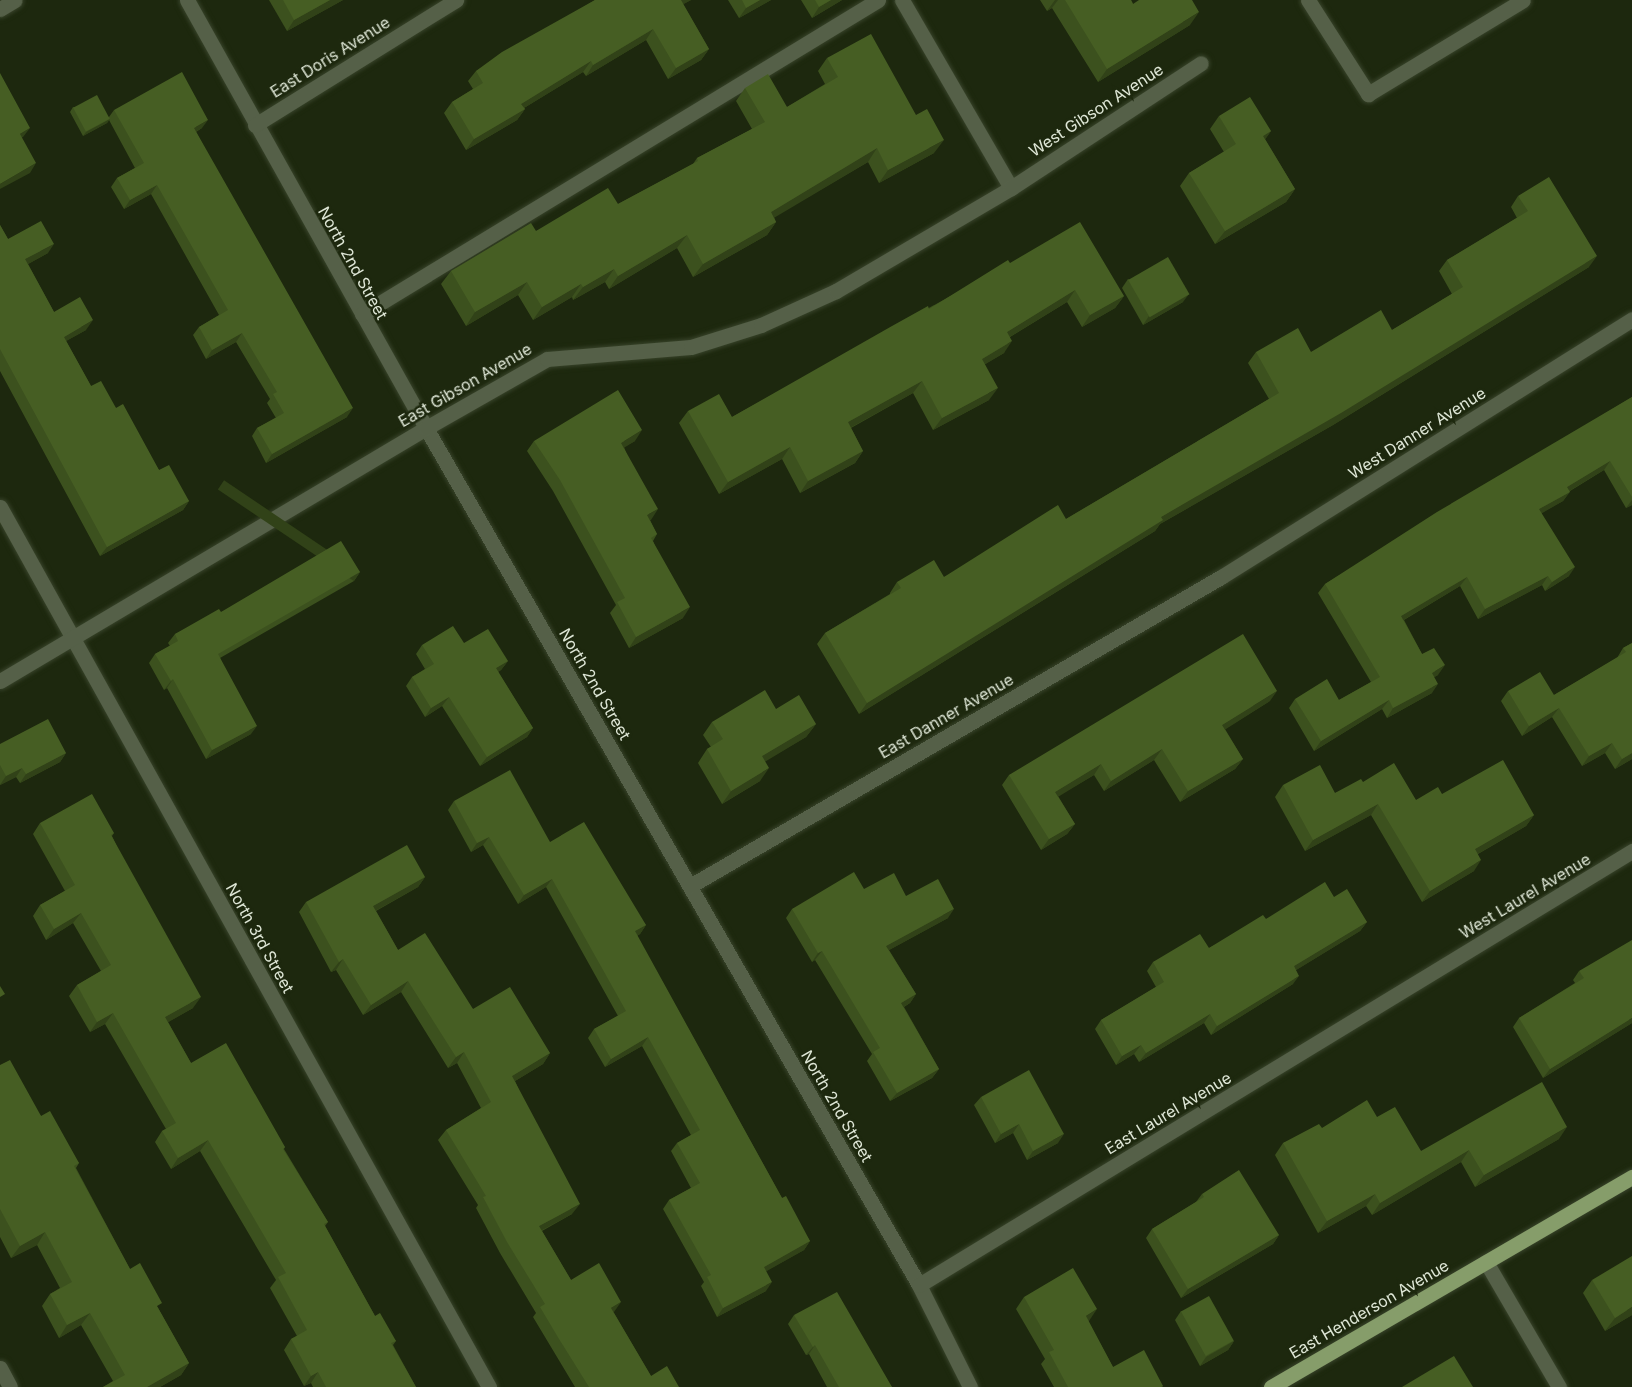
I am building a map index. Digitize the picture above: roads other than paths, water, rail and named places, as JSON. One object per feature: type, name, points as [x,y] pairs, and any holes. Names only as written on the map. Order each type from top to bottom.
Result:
[{"type":"main road","name":"East Henderson Avenue","points":[[1271,1387],[1632,1177]]},
{"type":"street","points":[[0,9],[15,0]]},
{"type":"street","name":"North 2nd Street","points":[[187,0],[426,428],[919,1285],[970,1387]]},
{"type":"street","name":"East Doris Avenue","points":[[255,125],[456,0]]},
{"type":"street","points":[[362,314],[878,0]]},
{"type":"street","points":[[902,0],[1011,188]]},
{"type":"street","points":[[1308,0],[1368,94],[1523,0]]},
{"type":"street","name":"West Gibson Avenue","points":[[1011,188],[1201,63]]},
{"type":"street","name":"East Gibson Avenue","points":[[0,681],[74,640],[426,428],[547,359],[692,347],[761,325],[836,291],[1011,188]]},
{"type":"street","name":"West Danner Avenue","points":[[1221,577],[1632,319]]},
{"type":"street","name":"North 3rd Street","points":[[0,507],[489,1387]]},
{"type":"street","name":"East Danner Avenue","points":[[690,886],[1221,577]]},
{"type":"street","name":"West Laurel Avenue","points":[[1436,970],[1632,852]]},
{"type":"street","name":"East Laurel Avenue","points":[[919,1285],[1436,970]]},
{"type":"street","points":[[1486,1262],[1559,1387]]},
{"type":"street","points":[[0,1368],[10,1387]]}]
